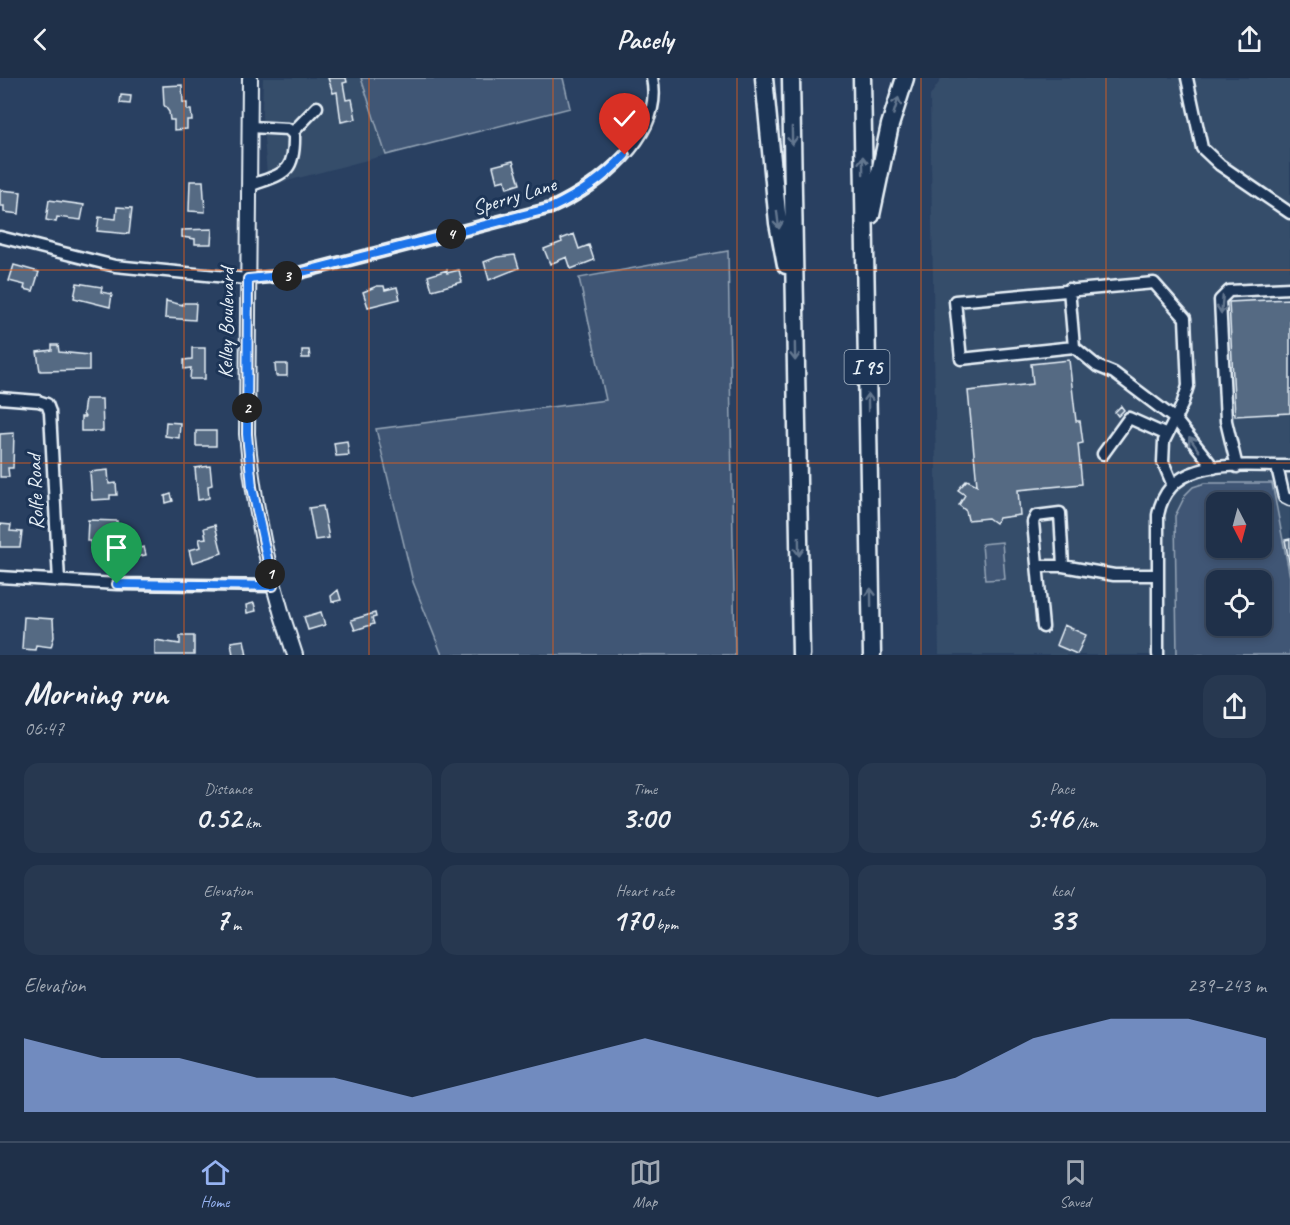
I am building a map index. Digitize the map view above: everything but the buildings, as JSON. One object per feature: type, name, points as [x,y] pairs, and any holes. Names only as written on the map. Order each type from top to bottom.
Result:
[{"type":"highway","points":[[764,78],[778,223],[795,311]]},
{"type":"highway","points":[[791,78],[801,655]]},
{"type":"highway","name":"I 95","points":[[862,78],[872,655]]},
{"type":"highway","points":[[865,245],[890,125],[905,78]]},
{"type":"main road","name":"Kelley Boulevard","points":[[250,78],[247,434],[252,487],[273,586],[295,655]]},
{"type":"street","name":"Sperry Lane","points":[[0,237],[114,266],[248,279],[274,279],[313,270],[551,208],[578,196],[605,177],[640,134],[651,104],[652,78]]},
{"type":"street","points":[[1187,78],[1202,148],[1220,165],[1290,213]]},
{"type":"street","points":[[292,132],[317,107]]},
{"type":"street","points":[[250,129],[288,129],[292,132]]},
{"type":"street","points":[[249,186],[273,177],[290,166],[295,155],[292,132]]},
{"type":"street","points":[[1172,483],[1163,462],[1167,435],[1175,419],[1188,386],[1185,318],[1170,298],[1154,283],[955,301],[961,358],[1074,347],[1097,366],[1114,373],[1175,419],[1214,468]]},
{"type":"street","points":[[1237,467],[1226,421],[1220,300],[1229,291],[1290,288]]},
{"type":"street","points":[[1069,289],[1074,347]]},
{"type":"street","name":"Rolfe Road","points":[[0,398],[44,404],[50,412],[59,581]]},
{"type":"street","points":[[1103,453],[1129,418],[1167,435]]},
{"type":"street","points":[[1158,655],[1156,575],[1158,515],[1161,499],[1172,483],[1184,475],[1214,468],[1290,466]]},
{"type":"street","points":[[1277,467],[1284,497],[1290,500]]},
{"type":"street","points":[[1044,627],[1034,519],[1042,513],[1060,513],[1063,566]]},
{"type":"street","points":[[1039,566],[1063,566],[1114,575],[1156,575]]},
{"type":"street","points":[[0,577],[202,587],[273,586]]},
{"type":"shaded area","points":[[263,78],[361,78],[386,155],[268,186],[262,114]]},
{"type":"shaded area","points":[[361,78],[563,78],[570,108],[386,155]]},
{"type":"shaded area","points":[[942,78],[1290,78],[1290,655],[939,655],[930,96]]},
{"type":"shaded area","points":[[728,251],[735,655],[442,655],[413,582],[376,429],[606,400],[579,278]]},
{"type":"shaded area","points":[[1205,483],[1272,483],[1290,577],[1290,655],[1177,655],[1175,516],[1186,494],[1193,487]]},
{"type":"shaded area","points":[[1002,542],[1005,579],[985,580],[982,544]]},
{"type":"route","points":[[117,584],[273,586],[252,487],[247,434],[248,279],[274,279],[551,208],[578,196],[605,177],[625,155]]}]
